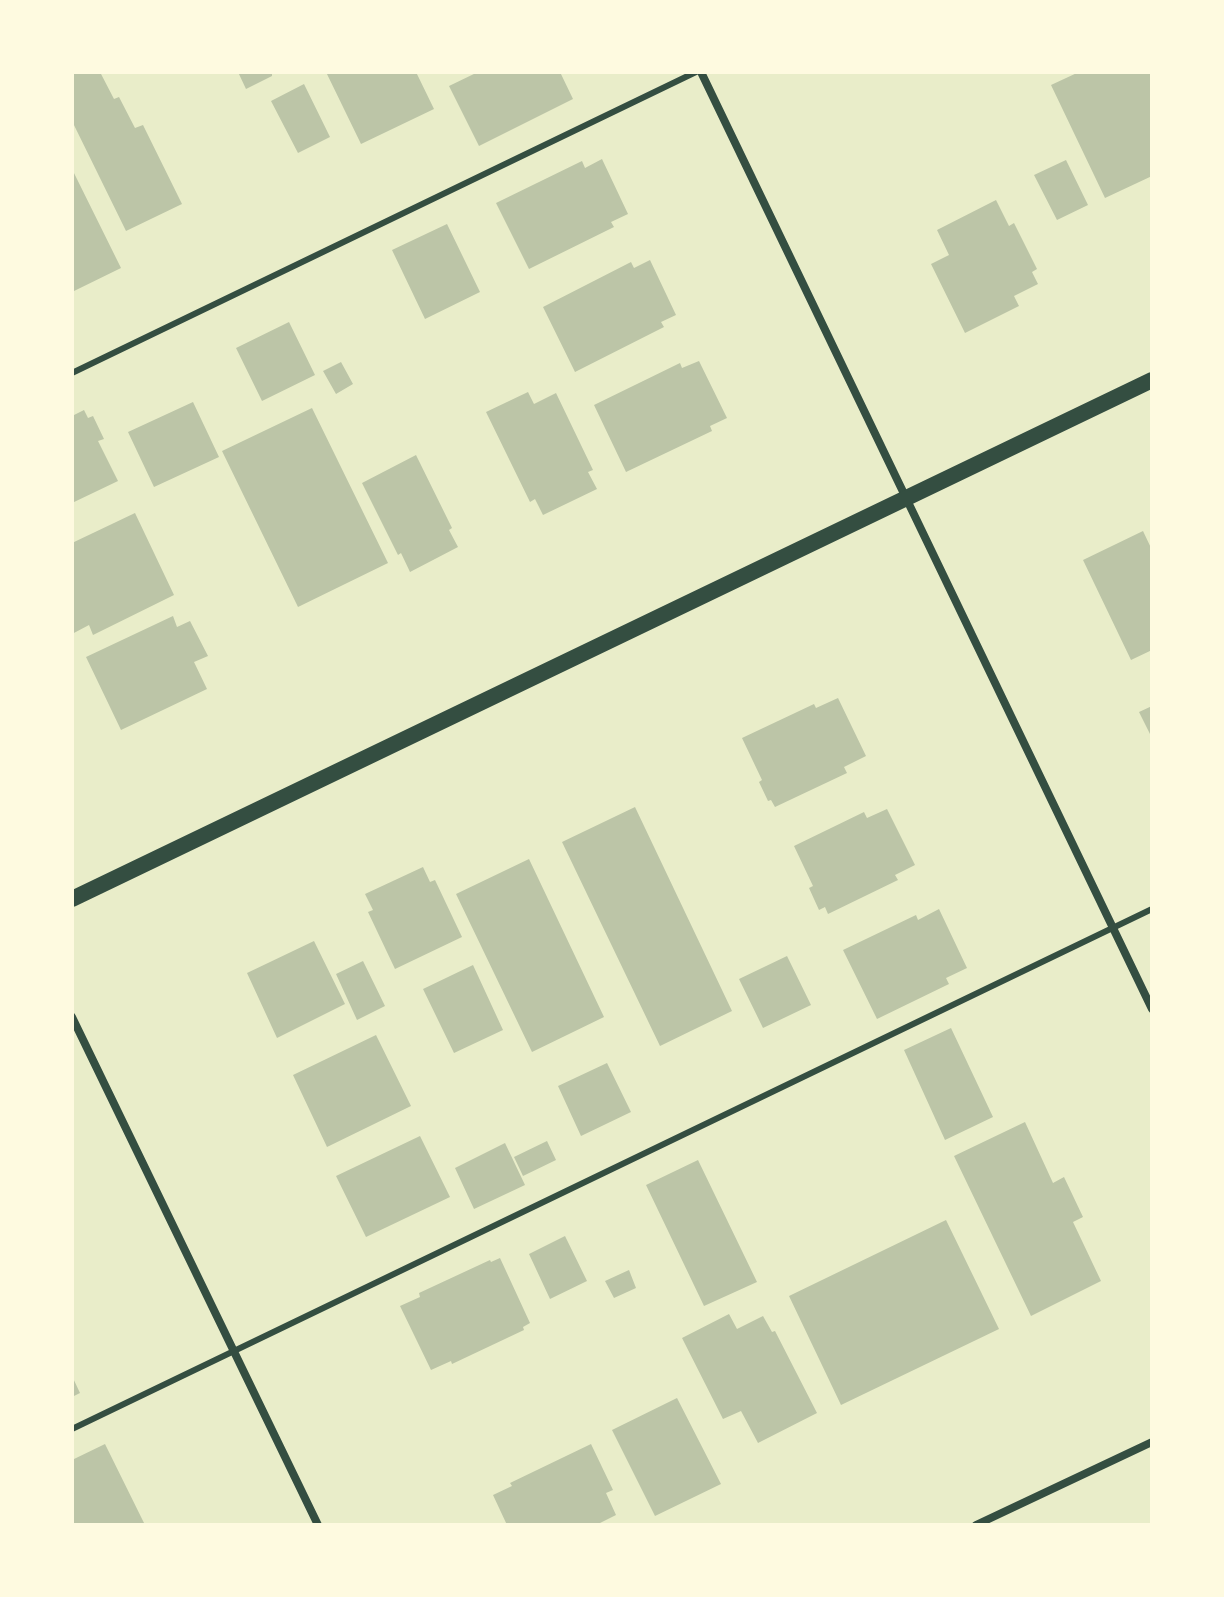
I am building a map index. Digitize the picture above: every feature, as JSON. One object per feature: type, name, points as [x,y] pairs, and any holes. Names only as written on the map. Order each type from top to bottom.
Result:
[{"type":"main road","points":[[72,899],[1152,380]]},
{"type":"street","points":[[698,72],[1152,1009]]},
{"type":"street","points":[[72,1017],[318,1525]]},
{"type":"street","points":[[976,1525],[1152,1442]]},
{"type":"lane","points":[[72,373],[698,72]]},
{"type":"lane","points":[[72,1429],[1152,909]]},
{"type":"building","points":[[72,72],[100,72],[114,99],[119,97],[135,128],[143,125],[182,204],[126,231],[72,121]]},
{"type":"building","points":[[238,72],[272,72],[272,76],[246,89]]},
{"type":"building","points":[[326,72],[416,72],[434,109],[361,144]]},
{"type":"building","points":[[478,72],[560,72],[573,99],[479,146],[449,86]]},
{"type":"building","points":[[1079,72],[1152,72],[1152,176],[1105,198],[1051,85]]},
{"type":"building","points":[[304,84],[330,137],[298,153],[271,101]]},
{"type":"building","points":[[602,159],[628,214],[611,222],[614,227],[529,269],[496,203],[582,161],[585,168]]},
{"type":"building","points":[[1066,160],[1088,205],[1057,220],[1034,175]]},
{"type":"building","points":[[72,169],[121,268],[72,292]]},
{"type":"building","points":[[996,200],[1009,226],[1014,223],[1037,269],[1032,272],[1038,284],[1014,296],[1019,306],[965,333],[931,264],[949,255],[937,230]]},
{"type":"building","points":[[447,224],[480,292],[425,319],[392,250]]},
{"type":"building","points":[[650,260],[676,315],[661,322],[664,327],[575,372],[543,307],[631,262],[634,268]]},
{"type":"building","points":[[289,322],[315,375],[262,401],[236,348]]},
{"type":"building","points":[[699,361],[727,418],[710,426],[712,431],[626,472],[594,405],[680,363],[682,368]]},
{"type":"building","points":[[341,362],[353,384],[336,394],[323,371]]},
{"type":"building","points":[[528,392],[534,404],[556,393],[593,470],[588,472],[597,489],[543,515],[535,499],[530,502],[486,412]]},
{"type":"building","points":[[193,402],[219,457],[154,487],[128,432]]},
{"type":"building","points":[[312,408],[388,563],[298,607],[222,451]]},
{"type":"building","points":[[84,410],[88,418],[93,416],[104,439],[98,441],[118,481],[72,503],[72,416]]},
{"type":"building","points":[[416,455],[452,528],[449,530],[458,547],[410,572],[401,553],[398,555],[362,483]]},
{"type":"building","points":[[135,513],[174,595],[93,635],[89,625],[72,634],[72,543]]},
{"type":"building","points":[[1143,531],[1152,550],[1152,650],[1131,660],[1083,560]]},
{"type":"building","points":[[173,616],[177,627],[190,621],[208,656],[194,662],[207,689],[121,730],[86,657]]},
{"type":"building","points":[[838,698],[866,756],[844,767],[847,773],[775,807],[771,800],[768,801],[759,782],[762,780],[742,738],[814,704],[816,708]]},
{"type":"building","points":[[1152,706],[1152,738],[1139,712]]},
{"type":"building","points":[[635,807],[732,1011],[660,1046],[562,842]]},
{"type":"building","points":[[887,809],[915,865],[895,875],[898,880],[828,914],[825,907],[819,910],[809,888],[813,886],[794,846],[864,812],[867,818]]},
{"type":"building","points":[[529,859],[604,1017],[532,1052],[456,894]]},
{"type":"building","points":[[423,867],[430,882],[435,880],[462,937],[395,969],[368,912],[373,910],[365,894]]},
{"type":"building","points":[[939,909],[967,968],[946,978],[949,984],[877,1019],[843,950],[916,915],[918,920]]},
{"type":"building","points":[[314,941],[345,1004],[277,1038],[247,973]]},
{"type":"building","points":[[787,956],[811,1005],[763,1028],[739,979]]},
{"type":"building","points":[[363,961],[385,1006],[357,1020],[336,974]]},
{"type":"building","points":[[473,965],[503,1030],[454,1053],[423,989]]},
{"type":"building","points":[[951,1028],[993,1117],[945,1140],[904,1050]]},
{"type":"building","points":[[376,1035],[411,1106],[327,1147],[293,1075]]},
{"type":"building","points":[[607,1063],[631,1112],[581,1136],[558,1086]]},
{"type":"building","points":[[1025,1122],[1053,1183],[1064,1177],[1083,1217],[1073,1222],[1101,1281],[1031,1316],[954,1156]]},
{"type":"building","points":[[420,1136],[450,1197],[366,1237],[336,1176]]},
{"type":"building","points":[[547,1141],[556,1160],[523,1176],[514,1157]]},
{"type":"building","points":[[505,1143],[525,1185],[474,1209],[455,1168]]},
{"type":"building","points":[[698,1160],[757,1282],[704,1306],[646,1185]]},
{"type":"building","points":[[946,1220],[999,1329],[841,1405],[789,1296]]},
{"type":"building","points":[[565,1236],[587,1281],[550,1299],[529,1254]]},
{"type":"building","points":[[500,1258],[530,1323],[523,1327],[524,1330],[452,1364],[451,1361],[431,1370],[400,1306],[420,1297],[419,1293]]},
{"type":"building","points":[[629,1270],[636,1288],[614,1298],[605,1281]]},
{"type":"building","points":[[729,1314],[737,1329],[763,1316],[772,1332],[775,1331],[817,1413],[758,1443],[741,1411],[723,1419],[682,1338]]},
{"type":"building","points":[[72,1376],[80,1393],[72,1397]]},
{"type":"building","points":[[677,1398],[721,1484],[655,1516],[612,1430]]},
{"type":"building","points":[[105,1444],[145,1525],[72,1525],[72,1460]]},
{"type":"building","points":[[591,1444],[613,1490],[606,1493],[616,1515],[596,1525],[507,1525],[493,1495],[512,1486],[510,1483]]}]
